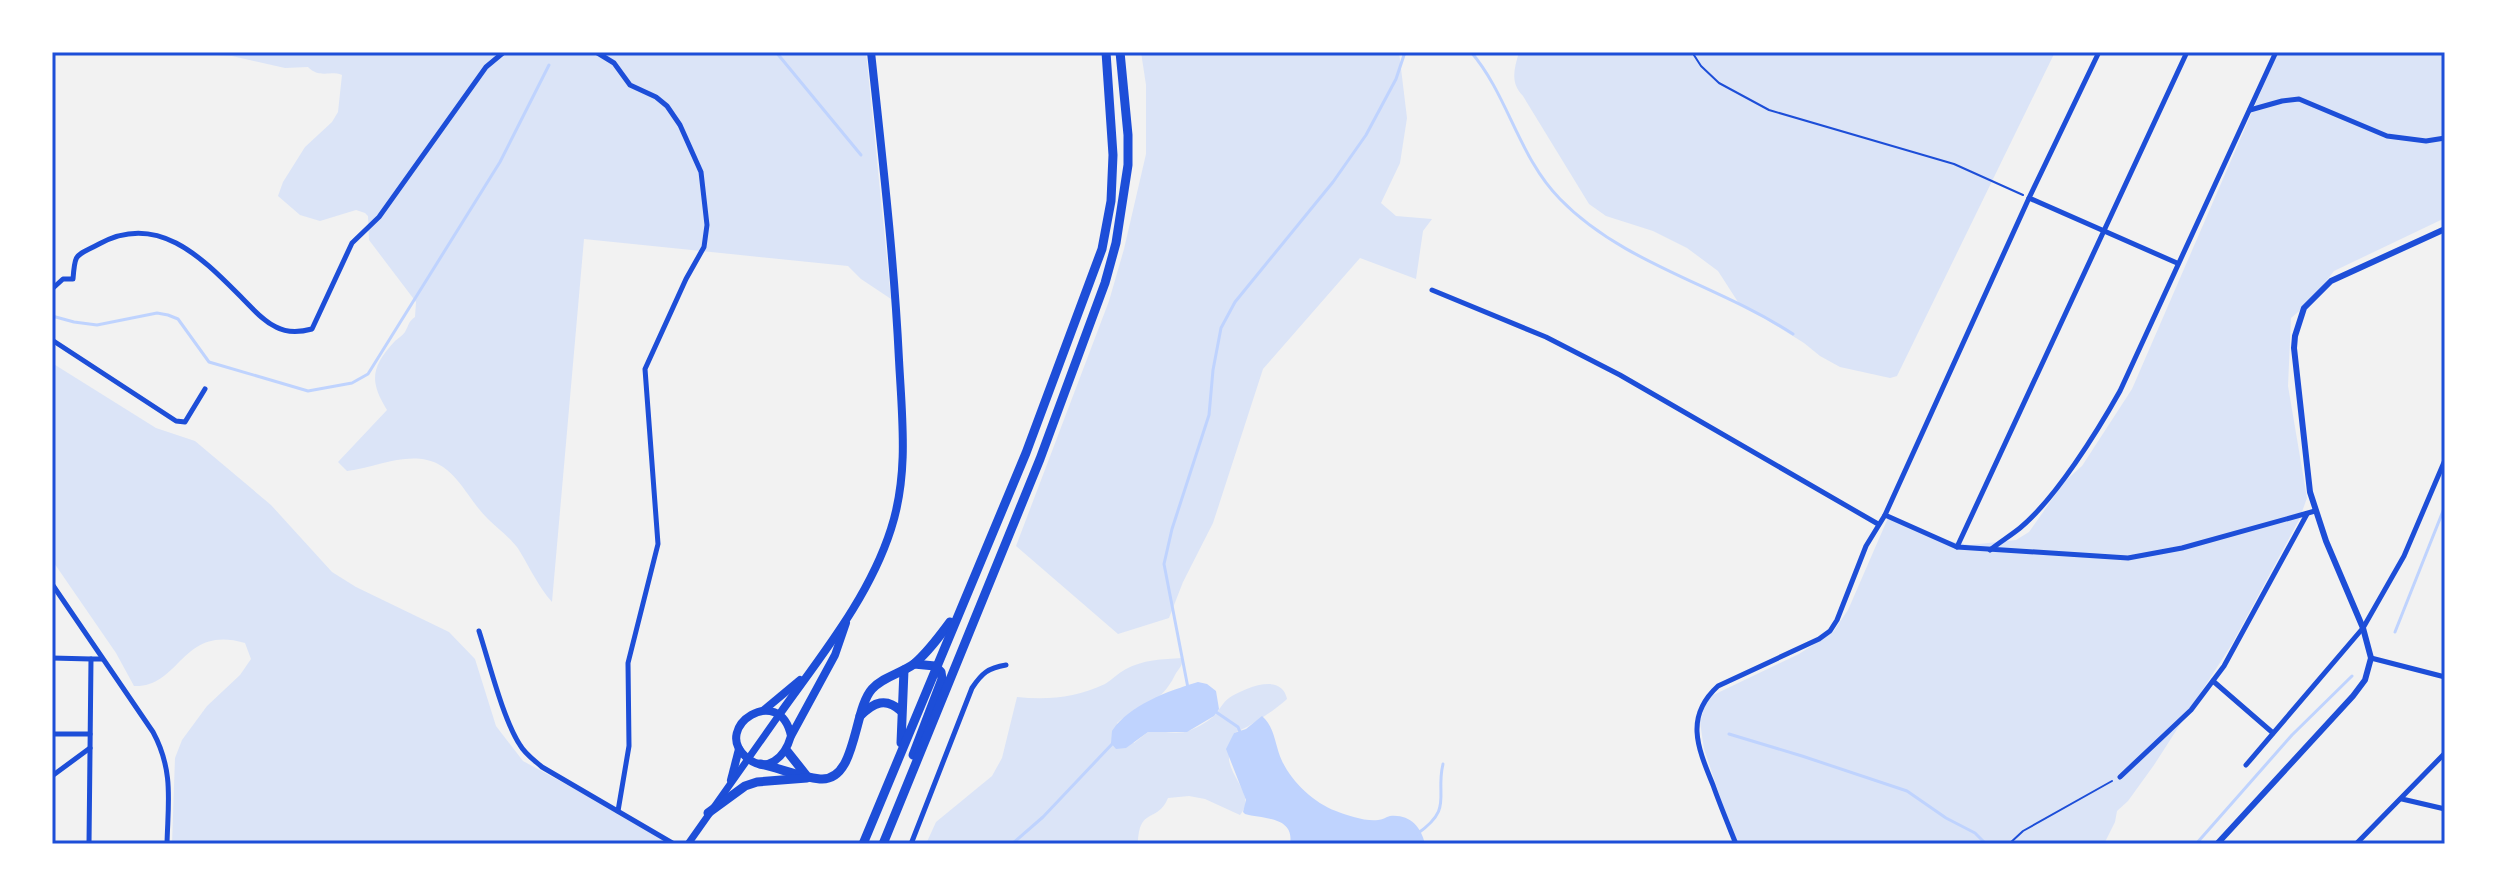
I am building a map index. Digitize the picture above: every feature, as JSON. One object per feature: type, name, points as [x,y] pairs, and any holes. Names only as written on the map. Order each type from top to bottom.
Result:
[{"type":"highway","points":[[863,844],[1026,453],[1102,249],[1111,201],[1113,155],[1106,52]]},
{"type":"highway","points":[[883,844],[1040,459],[1105,283],[1116,243],[1128,165],[1120,52]]},
{"type":"highway","points":[[760,764],[824,779],[843,768],[851,752],[863,703],[871,690],[888,676],[914,664],[930,649],[960,609]]},
{"type":"highway","points":[[902,797],[903,781],[942,679],[941,672],[935,666],[914,664]]},
{"type":"highway","points":[[901,750],[904,670]]},
{"type":"highway","points":[[858,718],[870,705],[878,702],[890,703],[901,711]]},
{"type":"highway","points":[[787,751],[810,776]]},
{"type":"highway","points":[[708,813],[735,793],[757,782],[810,776]]},
{"type":"main road","points":[[688,844],[870,582],[897,507],[903,466],[892,252],[871,52]]},
{"type":"main road","points":[[809,672],[764,710],[744,718],[736,738],[739,749],[747,759],[760,764],[779,759],[787,751],[791,736],[835,655],[847,616]]},
{"type":"main road","points":[[764,710],[779,715],[791,736]]},
{"type":"main road","points":[[731,780],[739,749]]},
{"type":"street","points":[[52,289],[63,279],[73,279],[72,265],[78,256],[106,240],[131,232],[158,235],[201,257],[276,328],[288,331],[312,329],[352,243],[379,217],[486,67],[504,52]]},
{"type":"street","points":[[596,52],[614,63],[630,85],[667,106],[680,125],[701,172],[707,225],[704,247],[645,369],[658,544],[628,663],[629,746],[618,811]]},
{"type":"street","points":[[1736,844],[1697,742],[1700,710],[1718,686],[1830,631],[2099,52]]},
{"type":"street","points":[[1957,547],[2187,52]]},
{"type":"street","points":[[1990,550],[2022,527],[2035,513],[2099,428],[2120,391],[2276,52]]},
{"type":"street","points":[[2249,110],[2299,99],[2387,136],[2426,141],[2445,138]]},
{"type":"street","points":[[2029,198],[2177,263]]},
{"type":"street","points":[[2217,844],[2353,696],[2365,680],[2371,658],[2363,628],[2310,492],[2294,348],[2304,308],[2320,290],[2346,272],[2445,229]]},
{"type":"street","points":[[1432,290],[1546,337],[1620,375],[1878,524]]},
{"type":"street","points":[[52,340],[176,421],[185,422],[205,389]]},
{"type":"street","points":[[2246,765],[2363,628],[2404,556],[2445,460]]},
{"type":"street","points":[[1885,515],[1957,547],[2105,557],[2150,556],[2315,511]]},
{"type":"street","points":[[2120,777],[2191,710],[2224,666],[2307,513]]},
{"type":"street","points":[[52,584],[163,751],[168,776],[167,844]]},
{"type":"street","points":[[479,631],[517,742],[525,752],[542,767],[674,844]]},
{"type":"street","points":[[52,658],[103,659]]},
{"type":"street","points":[[2371,658],[2445,677]]},
{"type":"street","points":[[89,844],[91,659]]},
{"type":"street","points":[[911,844],[972,688],[980,675],[990,668],[1006,665]]},
{"type":"street","points":[[2213,681],[2273,733]]},
{"type":"street","points":[[52,734],[90,734]]},
{"type":"street","points":[[52,776],[91,747]]},
{"type":"street","points":[[2356,844],[2445,753]]},
{"type":"street","points":[[2402,799],[2445,809]]},
{"type":"path","points":[[1692,52],[1701,66],[1719,83],[1769,110],[1954,164],[2029,198]]},
{"type":"path","points":[[2009,844],[2023,831],[2120,777]]},
{"type":"shaded area","points":[[173,52],[866,52],[891,299],[848,266],[584,239],[552,602],[516,546],[481,511],[454,476],[437,463],[417,459],[397,460],[347,471],[338,462],[387,410],[377,391],[375,374],[387,350],[415,317],[416,302],[369,240],[368,216],[365,213],[356,210],[320,221],[300,215],[278,196],[305,147],[332,122],[338,112],[342,75],[317,73],[308,67],[285,68],[232,56]]},
{"type":"shaded area","points":[[1141,52],[1399,52],[1407,118],[1400,163],[1381,203],[1396,216],[1432,219],[1423,231],[1416,279],[1360,258],[1263,369],[1213,523],[1183,582],[1169,618],[1118,634],[1016,546],[1109,301],[1124,249],[1146,154],[1146,85]]},
{"type":"shaded area","points":[[1519,52],[2055,52],[1897,376],[1890,378],[1840,367],[1820,356],[1738,302],[1718,271],[1687,248],[1653,231],[1606,216],[1589,204],[1516,86],[1515,70]]},
{"type":"shaded area","points":[[2278,52],[2445,52],[2445,218],[2334,271],[2310,302],[2291,318],[2288,386],[2307,498],[2299,520],[2232,644],[2154,765],[2117,811],[2104,844],[1736,844],[1704,749],[1700,722],[1707,698],[1799,654],[1833,632],[1848,610],[1888,518],[1945,540],[1970,545],[2016,540],[2029,532],[2065,481],[2082,466],[2132,389]]},
{"type":"shaded area","points":[[52,363],[156,428],[195,441],[271,505],[332,572],[449,632],[475,659],[496,726],[523,761],[669,840],[671,844],[172,844],[175,758],[182,740],[207,706],[240,675],[251,659],[245,643],[224,639],[207,642],[194,649],[162,677],[150,684],[134,686],[116,653],[52,560]]},
{"type":"shaded area","points":[[1182,658],[1180,667],[1163,693],[1117,723],[1134,743],[1148,732],[1180,733],[1194,729],[1213,717],[1229,698],[1253,687],[1278,686],[1287,699],[1234,733],[1229,760],[1244,795],[1244,808],[1240,815],[1205,799],[1189,796],[1168,798],[1159,811],[1142,824],[1138,844],[926,844],[936,822],[992,776],[1002,758],[1017,697],[1072,695],[1105,684],[1139,664]]},
{"type":"water","points":[[1198,682],[1216,691],[1219,709],[1214,716],[1187,732],[1148,732],[1126,748],[1116,749],[1111,743],[1112,731],[1139,706]]},
{"type":"water","points":[[1262,716],[1272,731],[1286,769],[1312,797],[1340,813],[1357,818],[1381,820],[1397,816],[1408,819],[1421,832],[1425,844],[1290,844],[1287,828],[1276,820],[1245,814],[1246,800],[1226,749],[1234,733],[1246,729]]},
{"type":"waterway","points":[[776,52],[861,155]]},
{"type":"waterway","points":[[1188,688],[1164,564],[1172,529],[1209,415],[1221,328],[1235,302],[1333,182],[1366,135],[1396,79],[1405,52]]},
{"type":"waterway","points":[[1471,52],[1495,87],[1546,183],[1585,221],[1612,241],[1793,334]]},
{"type":"waterway","points":[[52,316],[97,325],[157,313],[168,315],[178,319],[209,362],[308,391],[352,383],[368,374],[500,162],[549,65]]},
{"type":"waterway","points":[[2395,632],[2445,506]]},
{"type":"waterway","points":[[2196,844],[2292,735],[2352,676]]},
{"type":"waterway","points":[[1216,712],[1238,727],[1240,732]]},
{"type":"waterway","points":[[1729,734],[1907,791],[1946,818],[1975,833],[1986,844]]},
{"type":"waterway","points":[[1012,844],[1043,817],[1114,742]]},
{"type":"waterway","points":[[1417,834],[1436,817],[1439,809],[1443,764]]}]
